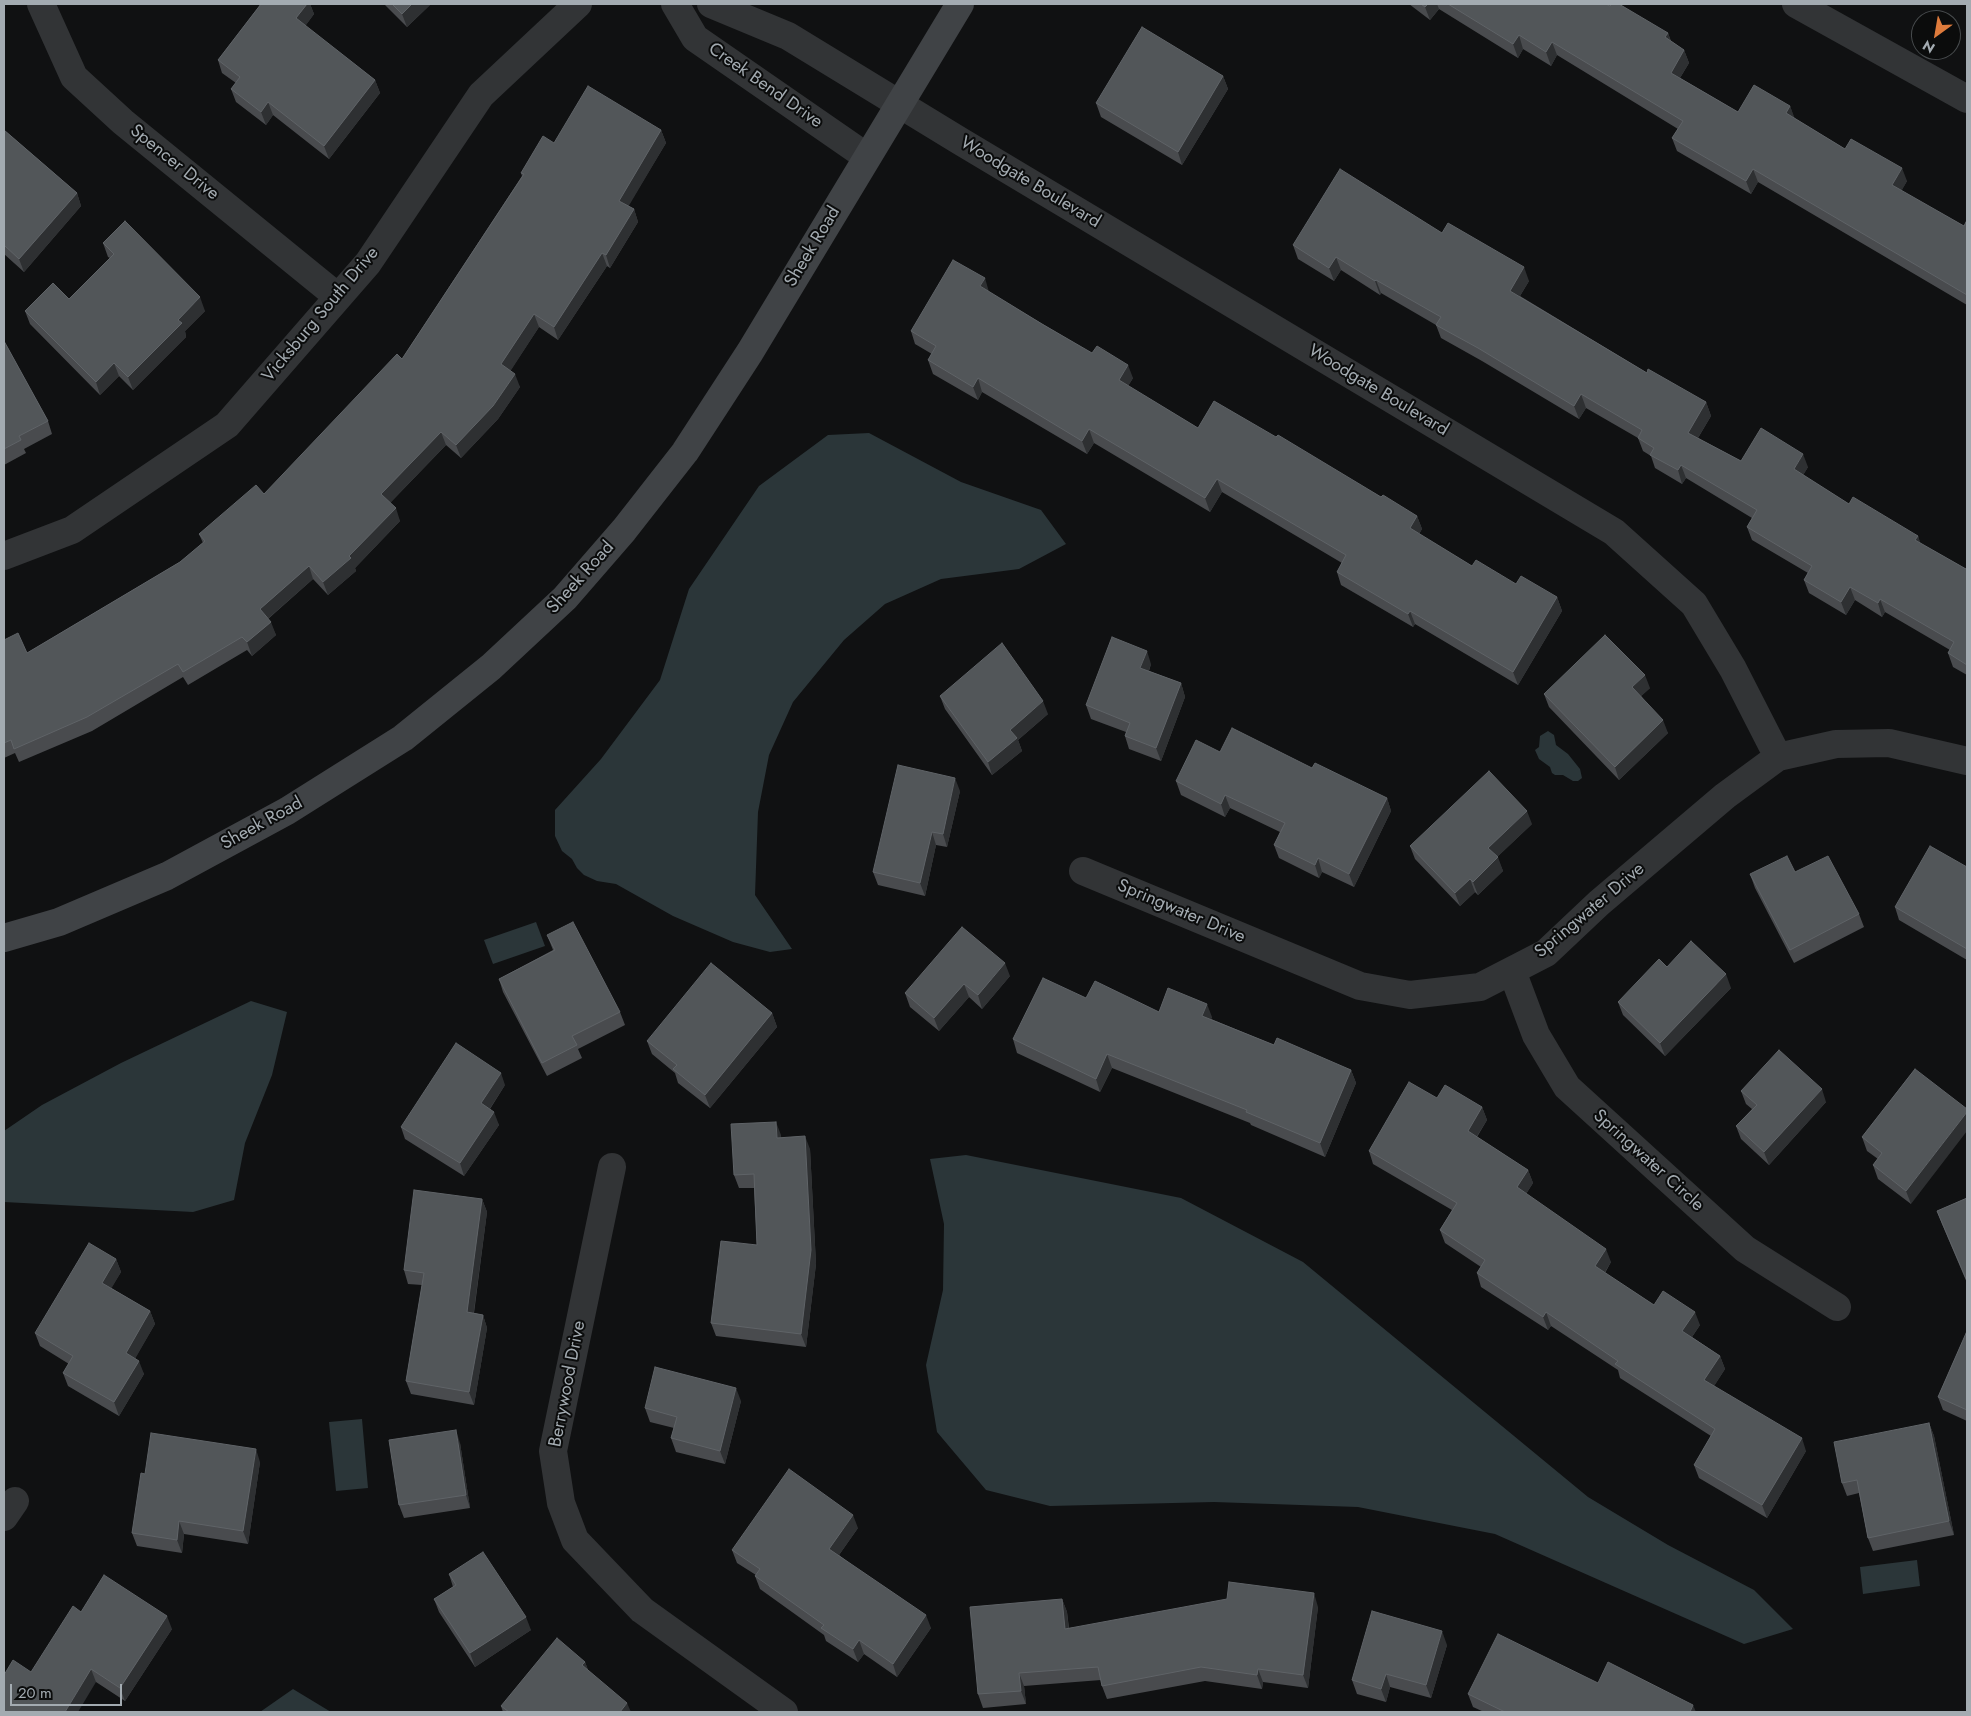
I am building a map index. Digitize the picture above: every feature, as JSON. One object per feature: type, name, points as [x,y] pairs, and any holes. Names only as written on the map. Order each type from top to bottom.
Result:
[{"type":"street","name":"Spencer Drive","points":[[41,4],[74,77],[123,122],[338,297]]},
{"type":"street","name":"Vicksburg South Drive","points":[[4,556],[72,530],[227,426],[368,263],[481,95],[578,4]]},
{"type":"street","name":"Creek Bend Drive","points":[[675,4],[695,38],[867,157]]},
{"type":"street","points":[[711,4],[788,36],[899,104]]},
{"type":"street","name":"Sheek Road","points":[[4,938],[59,922],[167,876],[287,811],[403,738],[492,666],[566,598],[624,530],[685,452],[750,352],[960,4]]},
{"type":"street","points":[[1796,4],[1967,99]]},
{"type":"street","name":"Woodgate Boulevard","points":[[899,104],[1614,532],[1694,604],[1733,669],[1778,758]]},
{"type":"street","name":"Springwater Drive","points":[[1083,871],[1360,986],[1410,995],[1480,987],[1546,953],[1599,903],[1725,796],[1778,758],[1836,744],[1889,743],[1967,761]]},
{"type":"street","name":"Springwater Circle","points":[[1512,971],[1536,1035],[1567,1087],[1745,1249],[1837,1307]]},
{"type":"street","name":"Berrywood Drive","points":[[612,1167],[553,1450],[561,1503],[575,1540],[642,1610],[784,1712]]},
{"type":"shaded area","points":[[869,433],[961,482],[1041,510],[1066,544],[1019,569],[941,579],[885,604],[844,640],[793,702],[769,755],[758,812],[755,895],[792,949],[770,952],[733,942],[673,916],[616,884],[597,881],[584,875],[572,859],[562,851],[555,836],[555,810],[601,759],[660,680],[689,589],[759,486],[828,435]]},
{"type":"shaded area","points":[[1548,731],[1554,735],[1556,745],[1568,754],[1580,769],[1582,778],[1578,781],[1573,781],[1563,775],[1555,775],[1550,767],[1539,759],[1535,750],[1539,747],[1540,736]]},
{"type":"shaded area","points":[[536,922],[545,946],[493,964],[484,940]]},
{"type":"shaded area","points":[[251,1001],[287,1012],[272,1075],[245,1143],[234,1200],[193,1212],[4,1202],[4,1131],[42,1105],[121,1063]]},
{"type":"shaded area","points":[[966,1155],[1181,1198],[1303,1262],[1588,1497],[1668,1545],[1754,1590],[1793,1629],[1744,1644],[1495,1534],[1358,1507],[1214,1502],[1050,1506],[986,1490],[937,1432],[926,1365],[943,1290],[944,1224],[930,1159]]},
{"type":"shaded area","points":[[362,1419],[368,1488],[336,1491],[329,1422]]},
{"type":"shaded area","points":[[1917,1560],[1920,1586],[1863,1594],[1860,1567]]},
{"type":"shaded area","points":[[293,1689],[331,1712],[260,1712]]},
{"type":"building","points":[[261,4],[307,4],[296,18],[375,80],[324,146],[268,102],[261,112],[231,89],[240,77],[218,60]]},
{"type":"building","points":[[392,4],[412,4],[402,14]]},
{"type":"building","points":[[1448,4],[1606,4],[1610,6],[1612,4],[1619,4],[1668,33],[1665,37],[1684,50],[1671,73],[1738,112],[1754,85],[1790,106],[1786,113],[1845,149],[1851,139],[1902,168],[1892,185],[1964,226],[1967,220],[1967,295],[1753,169],[1746,181],[1672,138],[1683,121],[1552,42],[1546,52],[1519,35],[1513,44]]},
{"type":"building","points":[[1142,27],[1223,76],[1178,152],[1096,103]]},
{"type":"building","points":[[588,86],[661,130],[619,201],[634,209],[606,255],[602,253],[554,327],[534,314],[501,364],[515,374],[493,406],[456,445],[441,432],[381,494],[396,508],[349,556],[351,558],[323,582],[309,566],[260,609],[271,622],[247,642],[242,637],[183,672],[178,664],[87,717],[14,749],[11,740],[4,743],[4,640],[18,633],[27,653],[180,562],[205,541],[199,534],[256,485],[264,494],[397,354],[402,359],[524,174],[521,173],[543,136],[554,143]]},
{"type":"building","points":[[4,130],[77,193],[19,259],[4,245]]},
{"type":"building","points":[[1340,169],[1442,233],[1448,223],[1524,267],[1510,291],[1647,373],[1648,369],[1706,402],[1688,433],[1741,461],[1761,428],[1803,454],[1794,469],[1849,504],[1853,497],[1918,536],[1915,540],[1966,569],[1967,567],[1967,665],[1948,653],[1954,642],[1880,599],[1878,603],[1850,587],[1841,602],[1804,580],[1812,566],[1747,527],[1757,510],[1681,465],[1678,470],[1650,455],[1654,448],[1638,438],[1642,430],[1581,394],[1574,406],[1436,325],[1441,317],[1336,257],[1329,268],[1293,245]]},
{"type":"building","points":[[125,221],[200,297],[178,320],[182,323],[128,377],[114,363],[96,382],[25,311],[53,283],[69,299],[114,254],[103,243]]},
{"type":"building","points":[[953,260],[985,278],[980,286],[1042,324],[1092,353],[1097,346],[1128,365],[1119,380],[1198,428],[1214,401],[1276,437],[1278,435],[1381,497],[1383,495],[1417,516],[1410,528],[1472,566],[1476,560],[1516,584],[1521,576],[1557,597],[1513,672],[1410,611],[1408,614],[1337,572],[1346,555],[1217,479],[1205,498],[1089,429],[1082,441],[978,378],[973,387],[928,360],[936,346],[911,331]]},
{"type":"building","points":[[4,341],[48,421],[19,436],[21,440],[4,449]]},
{"type":"building","points":[[1605,635],[1645,675],[1632,687],[1663,720],[1615,767],[1544,694]]},
{"type":"building","points":[[1112,637],[1147,651],[1140,668],[1181,683],[1156,748],[1125,736],[1130,723],[1086,705]]},
{"type":"building","points":[[1002,643],[1043,701],[1010,730],[1017,738],[988,762],[940,696]]},
{"type":"building","points":[[1232,728],[1312,768],[1315,763],[1387,798],[1349,874],[1318,858],[1315,865],[1274,845],[1285,823],[1225,795],[1221,804],[1176,781],[1196,740],[1220,752]]},
{"type":"building","points":[[898,765],[955,778],[943,834],[932,832],[920,883],[873,872]]},
{"type":"building","points":[[1489,771],[1527,811],[1488,848],[1498,857],[1473,882],[1470,879],[1455,893],[1410,846]]},
{"type":"building","points":[[1930,846],[1967,867],[1967,949],[1895,907]]},
{"type":"building","points":[[1787,856],[1795,872],[1828,856],[1859,914],[1790,950],[1750,874]]},
{"type":"building","points":[[573,922],[620,1012],[572,1036],[577,1045],[542,1063],[499,979],[555,950],[547,935]]},
{"type":"building","points":[[962,927],[1005,963],[978,995],[964,984],[934,1018],[905,993]]},
{"type":"building","points":[[1691,941],[1726,974],[1660,1043],[1618,1002],[1659,959],[1667,967]]},
{"type":"building","points":[[711,963],[772,1013],[705,1095],[673,1069],[677,1065],[647,1041]]},
{"type":"building","points":[[1043,978],[1086,998],[1095,981],[1159,1012],[1168,988],[1207,1004],[1202,1016],[1274,1045],[1277,1038],[1351,1070],[1320,1143],[1246,1112],[1247,1110],[1107,1054],[1096,1079],[1013,1039]]},
{"type":"building","points":[[456,1043],[501,1073],[481,1103],[494,1112],[460,1163],[401,1127]]},
{"type":"building","points":[[1779,1050],[1822,1089],[1764,1152],[1736,1126],[1757,1105],[1741,1091]]},
{"type":"building","points":[[1915,1069],[1967,1109],[1967,1112],[1906,1191],[1873,1165],[1882,1153],[1862,1137]]},
{"type":"building","points":[[1409,1082],[1437,1098],[1445,1085],[1482,1107],[1468,1131],[1528,1170],[1517,1187],[1606,1249],[1595,1266],[1654,1305],[1663,1291],[1695,1312],[1682,1331],[1720,1356],[1704,1380],[1802,1438],[1762,1505],[1694,1465],[1715,1429],[1615,1364],[1618,1361],[1546,1312],[1543,1317],[1477,1273],[1485,1260],[1440,1230],[1457,1203],[1369,1151]]},
{"type":"building","points":[[776,1122],[777,1138],[805,1136],[811,1250],[801,1334],[711,1323],[721,1241],[757,1245],[754,1174],[734,1175],[731,1124]]},
{"type":"building","points":[[414,1190],[482,1199],[467,1312],[483,1315],[469,1392],[406,1381],[424,1273],[404,1270]]},
{"type":"building","points":[[1967,1198],[1967,1281],[1937,1211]]},
{"type":"building","points":[[89,1243],[116,1259],[102,1283],[150,1311],[126,1353],[139,1361],[114,1402],[63,1373],[73,1356],[35,1333]]},
{"type":"building","points":[[1967,1331],[1967,1410],[1938,1397]]},
{"type":"building","points":[[655,1367],[736,1388],[720,1451],[671,1438],[677,1417],[645,1408]]},
{"type":"building","points":[[1929,1423],[1949,1521],[1868,1538],[1857,1480],[1842,1483],[1834,1442]]},
{"type":"building","points":[[456,1430],[466,1495],[399,1505],[389,1440]]},
{"type":"building","points":[[151,1433],[256,1449],[243,1531],[179,1521],[177,1540],[132,1533],[141,1473],[145,1474]]},
{"type":"building","points":[[789,1469],[853,1515],[829,1549],[926,1615],[893,1664],[859,1640],[853,1649],[821,1628],[824,1625],[755,1576],[760,1569],[732,1550]]},
{"type":"building","points":[[483,1552],[526,1617],[470,1653],[434,1599],[456,1585],[449,1574]]},
{"type":"building","points":[[104,1575],[167,1616],[120,1688],[91,1669],[65,1712],[4,1712],[4,1675],[13,1660],[31,1672],[73,1606],[81,1612]]},
{"type":"building","points":[[1229,1582],[1314,1593],[1303,1675],[1258,1669],[1257,1675],[1201,1667],[1102,1686],[1098,1667],[1019,1673],[1021,1691],[978,1694],[970,1607],[1062,1599],[1065,1629],[1227,1599]]},
{"type":"building","points":[[1372,1611],[1442,1631],[1426,1685],[1386,1674],[1381,1689],[1352,1680]]},
{"type":"building","points":[[1498,1634],[1598,1683],[1608,1662],[1693,1705],[1690,1712],[1505,1712],[1468,1694]]},
{"type":"building","points":[[557,1638],[585,1662],[582,1665],[627,1703],[620,1712],[509,1712],[501,1706]]}]
